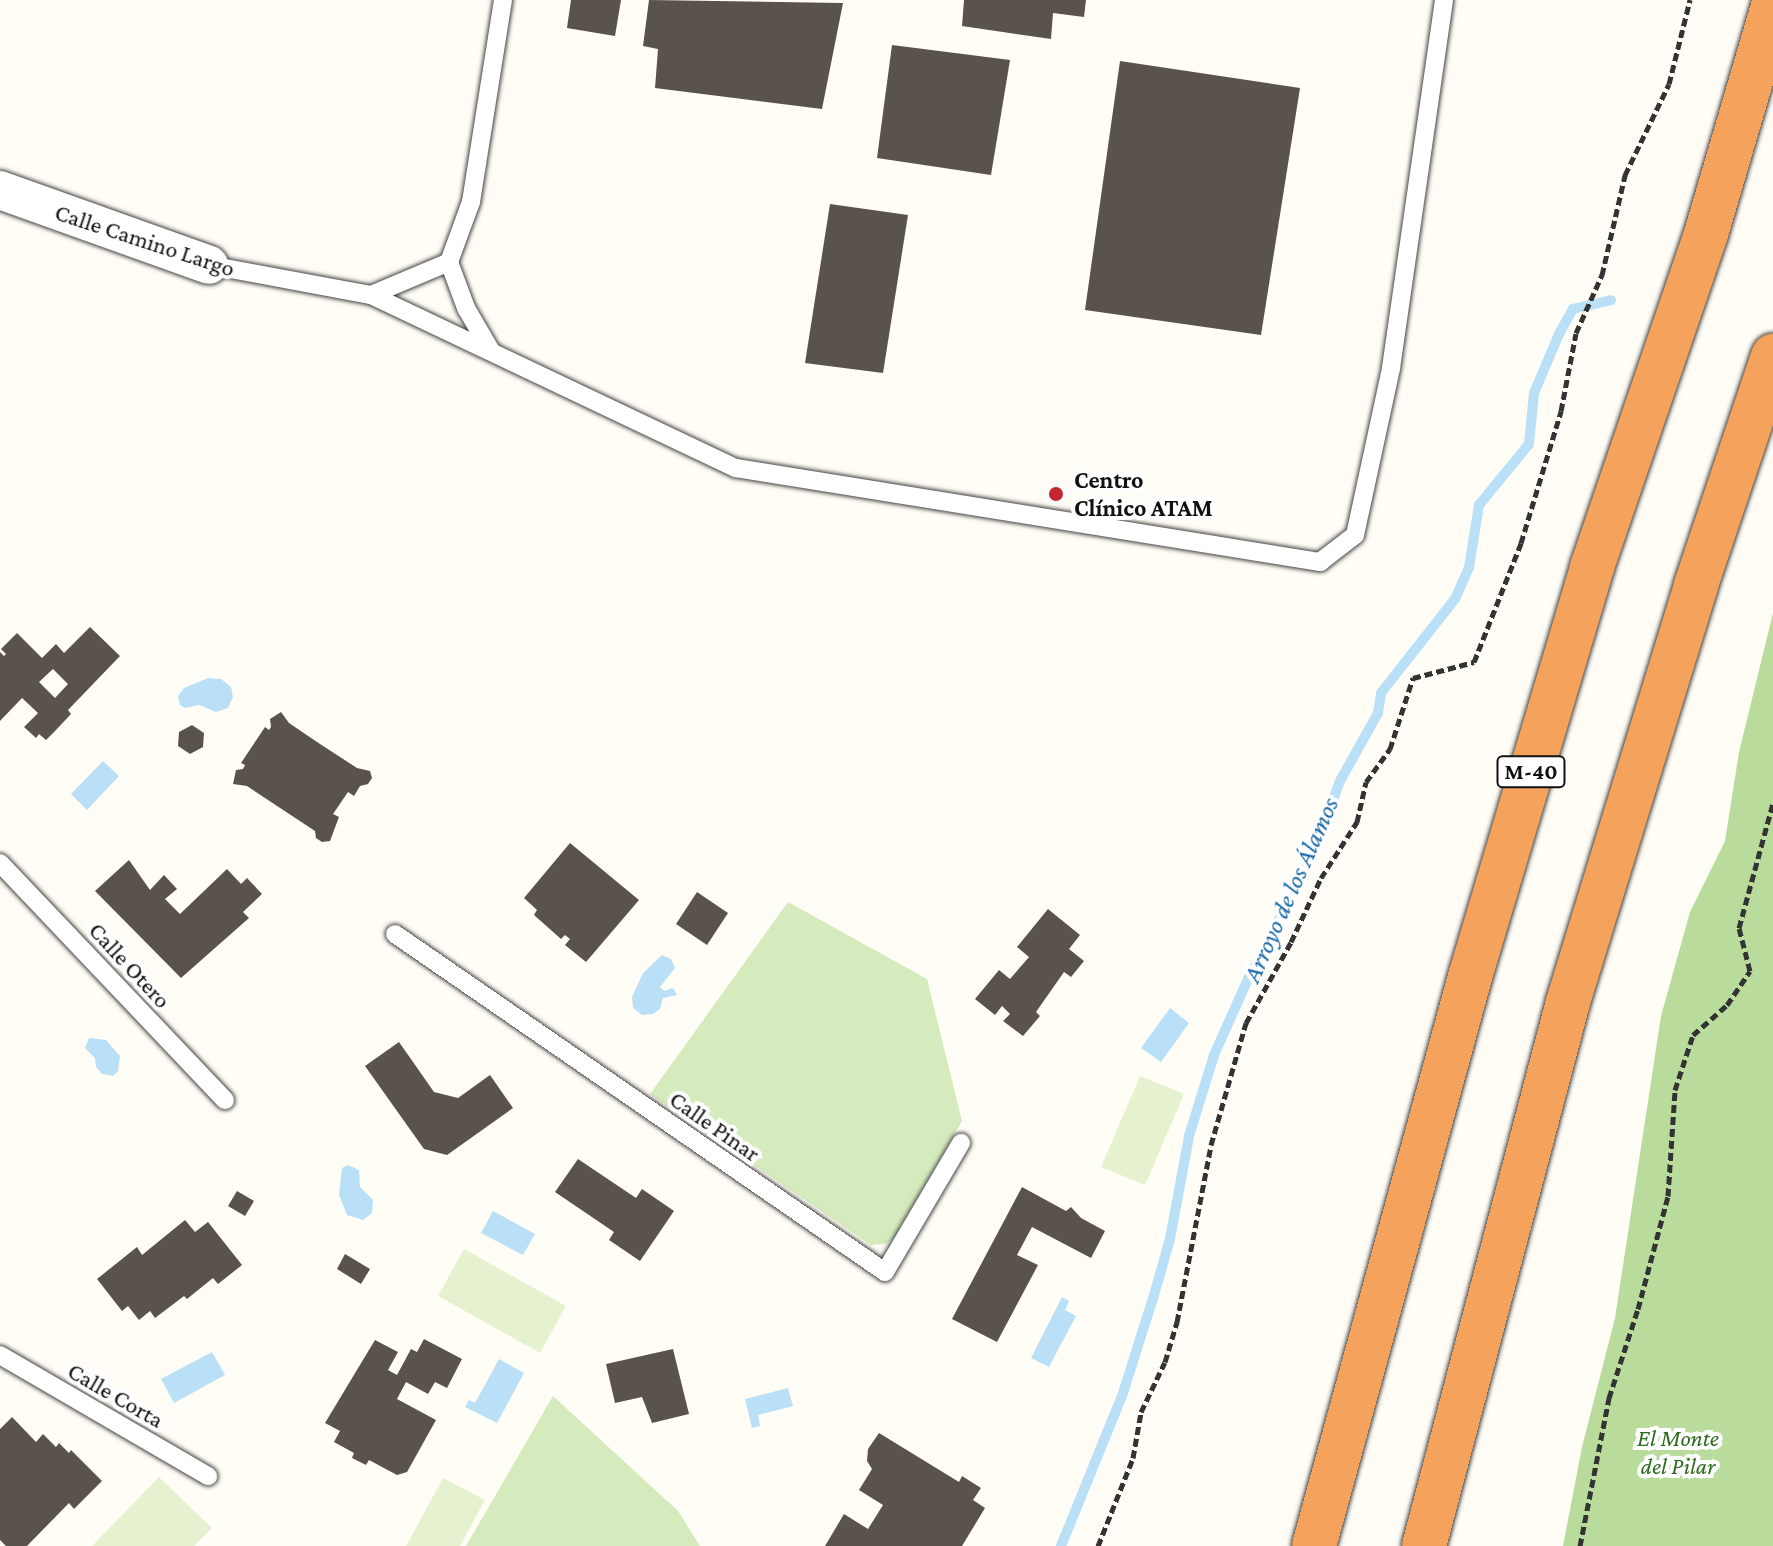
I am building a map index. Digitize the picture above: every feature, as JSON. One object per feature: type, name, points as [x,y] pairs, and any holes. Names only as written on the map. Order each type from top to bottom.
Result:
[{"type":"highway","name":"M-40","points":[[1314,1546],[1466,992],[1588,583],[1706,234],[1773,6]]},
{"type":"highway","points":[[1424,1546],[1568,1002],[1696,585],[1773,356]]},
{"type":"street","name":"Calle Camino Largo","points":[[0,190],[209,265]]},
{"type":"lane","points":[[491,351],[466,308],[449,262],[471,202],[503,0]]},
{"type":"lane","name":"Calle Camino Largo","points":[[209,265],[371,295],[736,468],[1320,562],[1355,535],[1391,368],[1444,0]]},
{"type":"lane","points":[[371,295],[449,262]]},
{"type":"lane","name":"Calle Otero","points":[[0,863],[225,1100]]},
{"type":"lane","name":"Calle Pinar","points":[[395,934],[885,1272],[961,1143]]},
{"type":"lane","name":"Calle Corta","points":[[0,1355],[208,1476]]},
{"type":"path","points":[[1098,1546],[1133,1458],[1141,1412],[1165,1362],[1177,1322],[1211,1145],[1246,1023],[1291,942],[1321,878],[1357,822],[1366,782],[1390,749],[1413,678],[1474,662],[1521,543],[1561,411],[1576,333],[1602,275],[1625,175],[1669,84],[1690,0]]},
{"type":"path","points":[[1580,1546],[1609,1398],[1638,1309],[1668,1196],[1675,1090],[1693,1035],[1727,1005],[1750,971],[1739,928],[1773,803]]},
{"type":"green space","name":"El Monte del Pilar","points":[[1773,613],[1773,1546],[1563,1546],[1582,1447],[1615,1318],[1661,1016],[1690,912],[1725,841],[1739,752]]},
{"type":"green space","points":[[788,902],[927,979],[962,1121],[893,1239],[885,1244],[871,1245],[650,1094]]},
{"type":"green space","points":[[1140,1076],[1184,1094],[1145,1185],[1101,1167]]},
{"type":"green space","points":[[464,1249],[566,1306],[540,1353],[438,1296]]},
{"type":"green space","points":[[553,1396],[678,1511],[700,1546],[466,1546]]},
{"type":"green space","points":[[159,1477],[212,1528],[194,1546],[92,1546]]},
{"type":"green space","points":[[443,1478],[485,1500],[460,1546],[406,1546]]},
{"type":"water","points":[[208,678],[221,679],[231,687],[233,697],[228,708],[216,712],[199,705],[185,708],[180,705],[178,696],[184,688]]},
{"type":"water","points":[[103,761],[119,776],[87,810],[71,794]]},
{"type":"water","points":[[662,955],[671,959],[675,968],[660,987],[664,991],[673,988],[677,995],[663,998],[660,1009],[653,1014],[642,1015],[633,1008],[632,997],[643,973]]},
{"type":"water","points":[[1170,1008],[1189,1023],[1161,1062],[1141,1048]]},
{"type":"water","points":[[89,1038],[106,1040],[120,1056],[118,1071],[113,1076],[102,1074],[96,1067],[95,1058],[85,1048]]},
{"type":"water","points":[[348,1165],[359,1170],[360,1187],[373,1200],[372,1213],[363,1220],[347,1215],[339,1195],[342,1168]]},
{"type":"water","points":[[493,1211],[535,1234],[523,1255],[481,1233]]},
{"type":"water","points":[[1062,1297],[1069,1301],[1065,1310],[1076,1316],[1049,1367],[1031,1358]]},
{"type":"water","points":[[212,1352],[225,1375],[174,1403],[161,1379]]},
{"type":"water","points":[[499,1359],[524,1373],[497,1423],[465,1407],[469,1400],[475,1403]]},
{"type":"water","points":[[788,1388],[793,1406],[758,1415],[760,1426],[752,1428],[745,1399]]},
{"type":"building","points":[[571,0],[621,0],[615,36],[567,28]]},
{"type":"building","points":[[649,0],[843,3],[822,109],[655,88],[658,49],[643,46]]},
{"type":"building","points":[[964,0],[1086,0],[1084,17],[1053,13],[1051,39],[962,26]]},
{"type":"building","points":[[892,45],[1010,60],[991,175],[877,158]]},
{"type":"building","points":[[1120,61],[1300,88],[1261,335],[1085,310]]},
{"type":"building","points":[[830,204],[908,215],[883,373],[805,363]]},
{"type":"building","points":[[90,627],[120,656],[68,710],[71,714],[46,740],[39,734],[36,738],[24,727],[38,713],[22,698],[0,721],[0,652],[4,656],[6,654],[1,649],[17,633],[42,658],[56,644],[64,653]],"holes":[[[53,669],[68,684],[55,698],[39,682]]]},
{"type":"building","points":[[281,712],[289,723],[320,744],[357,768],[370,771],[372,778],[368,784],[360,786],[354,796],[348,792],[333,814],[339,817],[330,841],[322,842],[316,838],[315,831],[247,786],[233,784],[236,770],[243,769],[245,765],[241,763],[265,727],[269,730],[271,727],[270,719]]},
{"type":"building","points":[[192,725],[204,733],[203,747],[190,754],[178,746],[179,732]]},
{"type":"building","points":[[570,843],[639,900],[586,962],[565,945],[570,939],[565,935],[561,939],[534,915],[537,910],[524,898]]},
{"type":"building","points":[[129,860],[150,890],[164,875],[177,889],[165,899],[180,914],[227,869],[241,884],[247,878],[262,894],[243,912],[249,918],[181,978],[95,891]]},
{"type":"building","points":[[697,892],[728,913],[707,945],[676,924]]},
{"type":"building","points":[[1048,909],[1080,935],[1069,949],[1084,961],[1071,977],[1064,972],[1036,1012],[1040,1016],[1023,1036],[1003,1021],[1010,1014],[1002,1006],[995,1015],[975,999],[999,970],[1010,979],[1029,957],[1017,947]]},
{"type":"building","points":[[399,1042],[434,1092],[458,1098],[490,1075],[513,1108],[447,1155],[424,1149],[365,1066]]},
{"type":"building","points":[[578,1159],[636,1198],[642,1189],[674,1211],[640,1261],[609,1240],[614,1232],[555,1192]]},
{"type":"building","points":[[1022,1187],[1066,1211],[1071,1207],[1081,1218],[1105,1231],[1091,1258],[1032,1227],[1017,1255],[1038,1265],[997,1342],[952,1319]]},
{"type":"building","points":[[237,1191],[254,1201],[245,1216],[228,1206]]},
{"type":"building","points":[[185,1220],[195,1232],[208,1222],[242,1265],[218,1284],[213,1278],[187,1299],[184,1296],[155,1318],[150,1311],[139,1320],[128,1306],[122,1311],[97,1279],[137,1247],[142,1255]]},
{"type":"building","points":[[345,1254],[370,1269],[361,1284],[337,1269]]},
{"type":"building","points":[[424,1339],[462,1359],[447,1388],[435,1382],[428,1394],[406,1382],[397,1399],[436,1420],[407,1472],[397,1475],[369,1460],[366,1465],[352,1458],[354,1453],[334,1442],[340,1431],[325,1423],[375,1340],[398,1352],[388,1370],[397,1375],[411,1349],[417,1352]]},
{"type":"building","points":[[673,1349],[689,1414],[652,1423],[642,1397],[615,1403],[606,1364]]},
{"type":"building","points":[[12,1417],[36,1442],[43,1434],[56,1447],[59,1443],[69,1453],[71,1450],[102,1481],[74,1509],[69,1503],[27,1546],[6,1546],[0,1540],[0,1429]]},
{"type":"building","points":[[879,1433],[959,1482],[962,1476],[981,1488],[973,1500],[985,1508],[962,1546],[825,1546],[844,1514],[868,1529],[883,1505],[859,1490],[872,1469],[867,1461],[868,1449]]},
{"type":"waterway","name":"Arroyo de los Álamos","points":[[1061,1546],[1122,1396],[1154,1295],[1170,1239],[1189,1136],[1214,1055],[1248,979],[1315,849],[1340,781],[1378,713],[1381,693],[1455,599],[1469,567],[1479,505],[1529,444],[1534,393],[1559,334],[1573,309],[1611,300]]},
{"type":"place","name":"Centro Clínico ATAM","points":[[1056,494]]}]
